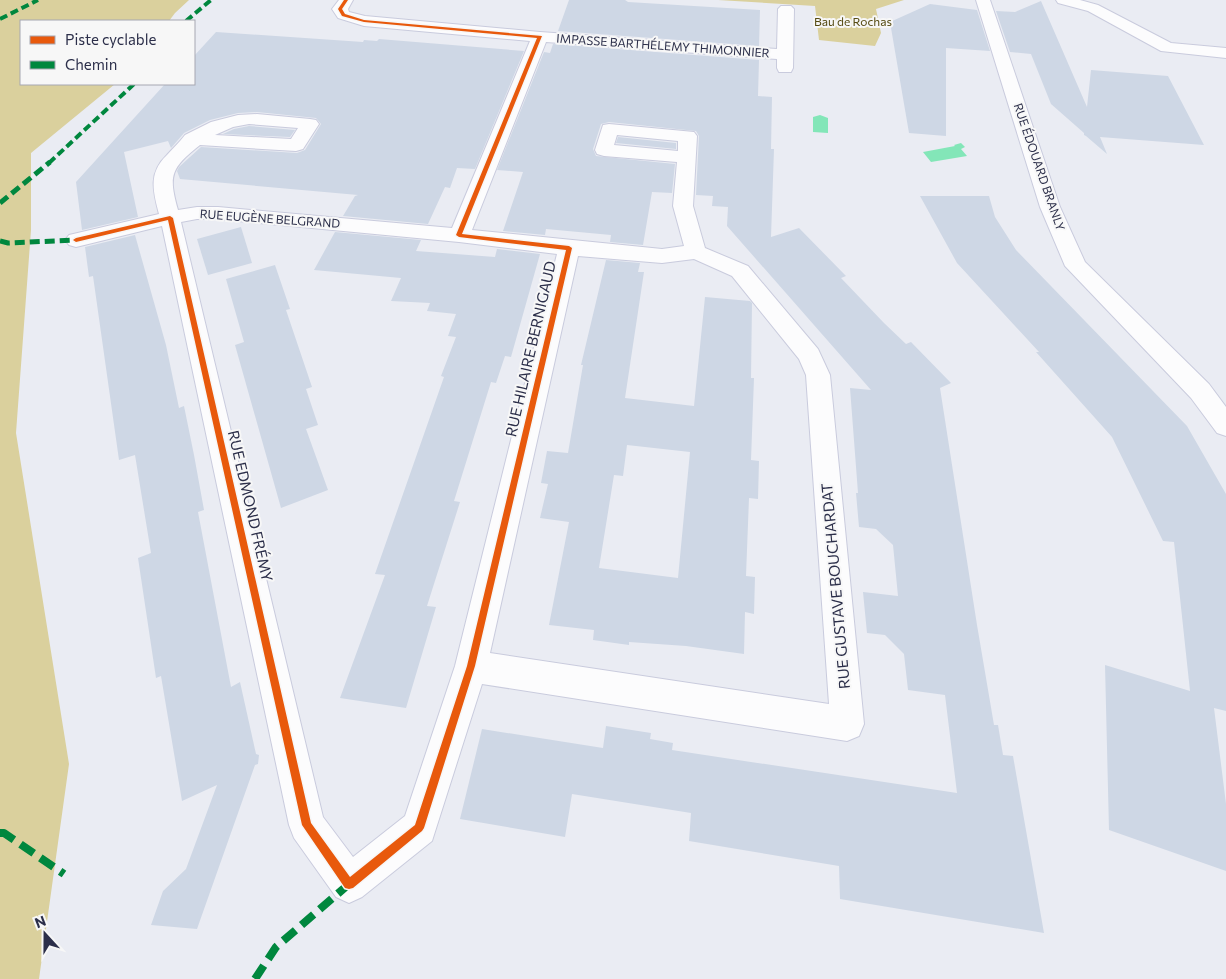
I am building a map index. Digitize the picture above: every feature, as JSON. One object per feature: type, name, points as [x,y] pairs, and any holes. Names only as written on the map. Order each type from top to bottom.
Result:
[{"type":"street","name":"RUE ÉDOUARD BRANLY","points":[[983,0],[1050,207],[1076,266],[1200,391],[1226,426]]},
{"type":"street","points":[[1063,0],[1093,8],[1167,48],[1226,53]]},
{"type":"street","points":[[345,2],[340,9],[343,15],[364,21],[540,37],[459,235]]},
{"type":"street","name":"IMPASSE BARTHÉLEMY THIMONNIER","points":[[540,37],[786,62],[786,9]]},
{"type":"street","points":[[76,240],[170,218],[163,176],[167,165],[192,139],[202,133],[234,121],[248,119],[310,124],[296,146],[192,139]]},
{"type":"street","points":[[568,248],[662,256],[696,252],[683,206],[687,157]]},
{"type":"street","name":"RUE EUGÈNE BELGRAND","points":[[170,218],[197,213],[218,213],[459,235]]},
{"type":"street","name":"RUE EDMOND FRÉMY","points":[[170,218],[308,826],[349,884]]},
{"type":"street","name":"RUE HILAIRE BERNIGAUD","points":[[349,884],[419,828],[471,666],[568,248],[459,235]]},
{"type":"street","name":"RUE GUSTAVE BOUCHARDAT","points":[[471,666],[847,724],[818,375],[810,355],[740,271],[696,252]]},
{"type":"green space","points":[[0,0],[189,0],[170,20],[20,20],[20,85],[114,85],[31,153],[31,230],[16,433],[69,764],[39,979],[0,979]]},
{"type":"green space","name":"Bau de Rochas","points":[[718,0],[904,0],[876,9],[881,33],[875,46],[819,40],[815,6]]},
{"type":"shaded area","points":[[820,115],[828,118],[828,133],[813,132],[813,117]]},
{"type":"shaded area","points":[[961,143],[965,147],[961,149],[967,156],[931,162],[923,152],[955,146]]},
{"type":"building","points":[[569,0],[625,0],[628,2],[760,10],[759,46],[558,31]]},
{"type":"building","points":[[1041,1],[1087,107],[1091,70],[1168,76],[1204,145],[1100,137],[1107,154],[1084,135],[1051,104],[1031,54],[1010,52],[996,11],[1015,12]]},
{"type":"building","points":[[930,4],[977,10],[990,51],[946,48],[946,136],[909,133],[890,22]]},
{"type":"building","points":[[216,32],[363,42],[364,40],[377,41],[379,39],[524,51],[475,169],[457,168],[450,188],[445,187],[428,224],[343,216],[355,196],[358,195],[180,179],[177,171],[179,167],[201,147],[297,153],[305,150],[321,124],[316,118],[257,112],[238,113],[210,120],[184,133],[171,148],[168,141],[124,152],[138,217],[82,230],[76,182],[164,85],[195,85],[195,55]]},
{"type":"building","points":[[553,44],[759,60],[758,96],[772,97],[771,149],[774,149],[771,237],[799,228],[846,276],[841,278],[884,323],[906,344],[911,342],[951,383],[940,388],[977,625],[994,725],[998,725],[1003,755],[1013,756],[1044,933],[840,899],[839,866],[689,841],[691,813],[572,794],[565,837],[460,819],[482,729],[603,748],[606,726],[651,733],[650,739],[673,743],[672,750],[957,793],[945,695],[908,690],[904,654],[885,635],[867,633],[863,592],[898,596],[893,545],[876,529],[859,527],[850,388],[871,390],[727,226],[728,207],[712,206],[713,196],[696,195],[699,136],[696,131],[609,122],[601,124],[593,149],[596,156],[675,164],[672,193],[652,192],[643,245],[610,242],[611,235],[546,229],[545,235],[503,231],[523,172],[497,170],[544,52],[550,53]]},
{"type":"building","points":[[249,126],[295,130],[290,137],[223,134],[234,129]]},
{"type":"building","points":[[618,137],[676,143],[676,149],[616,143]]},
{"type":"building","points":[[920,196],[989,196],[995,217],[1016,250],[1187,426],[1226,494],[1226,711],[1214,708],[1226,804],[1226,871],[1109,830],[1105,665],[1190,691],[1174,542],[1163,541],[1112,437],[1036,352],[1039,352],[957,263]]},
{"type":"building","points":[[241,227],[252,263],[208,275],[197,239]]},
{"type":"building","points":[[335,232],[421,240],[416,251],[495,257],[497,249],[540,254],[511,357],[505,356],[496,383],[491,382],[454,501],[460,502],[427,606],[436,607],[406,708],[340,698],[385,575],[375,574],[444,377],[441,376],[456,337],[448,336],[456,314],[427,311],[430,303],[391,301],[401,278],[314,270]]},
{"type":"building","points":[[135,235],[166,345],[179,408],[184,406],[204,510],[198,512],[231,687],[240,682],[256,754],[259,755],[258,764],[255,765],[197,929],[151,925],[163,891],[186,869],[217,785],[182,801],[161,676],[156,678],[138,558],[151,553],[135,455],[119,460],[93,276],[89,277],[85,247]]},
{"type":"building","points":[[606,260],[640,263],[638,272],[644,272],[625,398],[694,406],[705,297],[750,301],[752,303],[751,378],[754,378],[751,460],[759,461],[758,499],[749,498],[746,576],[755,577],[754,614],[745,612],[744,654],[686,646],[629,642],[629,645],[593,640],[594,630],[549,625],[569,522],[540,518],[548,484],[541,483],[547,451],[568,453],[583,365],[581,365]],"holes":[[[627,445],[690,452],[678,578],[599,568],[614,475],[623,476]]]},
{"type":"building","points":[[275,265],[290,309],[286,310],[312,387],[306,389],[318,425],[306,429],[328,490],[281,508],[235,345],[244,342],[226,279]]},
{"type":"marked path","points":[[0,19],[38,0]]},
{"type":"marked path","points":[[187,20],[211,0]]},
{"type":"marked path","points":[[0,203],[38,173],[133,85]]},
{"type":"marked path","points":[[0,241],[8,243],[76,240]]},
{"type":"marked path","points":[[0,833],[4,833],[64,874]]},
{"type":"marked path","points":[[255,979],[276,947],[349,884]]},
{"type":"cycle path","points":[[76,240],[170,218],[307,825],[349,884],[419,828],[471,666],[569,248],[459,235],[540,37],[364,21],[343,15],[340,9],[346,0]]}]
